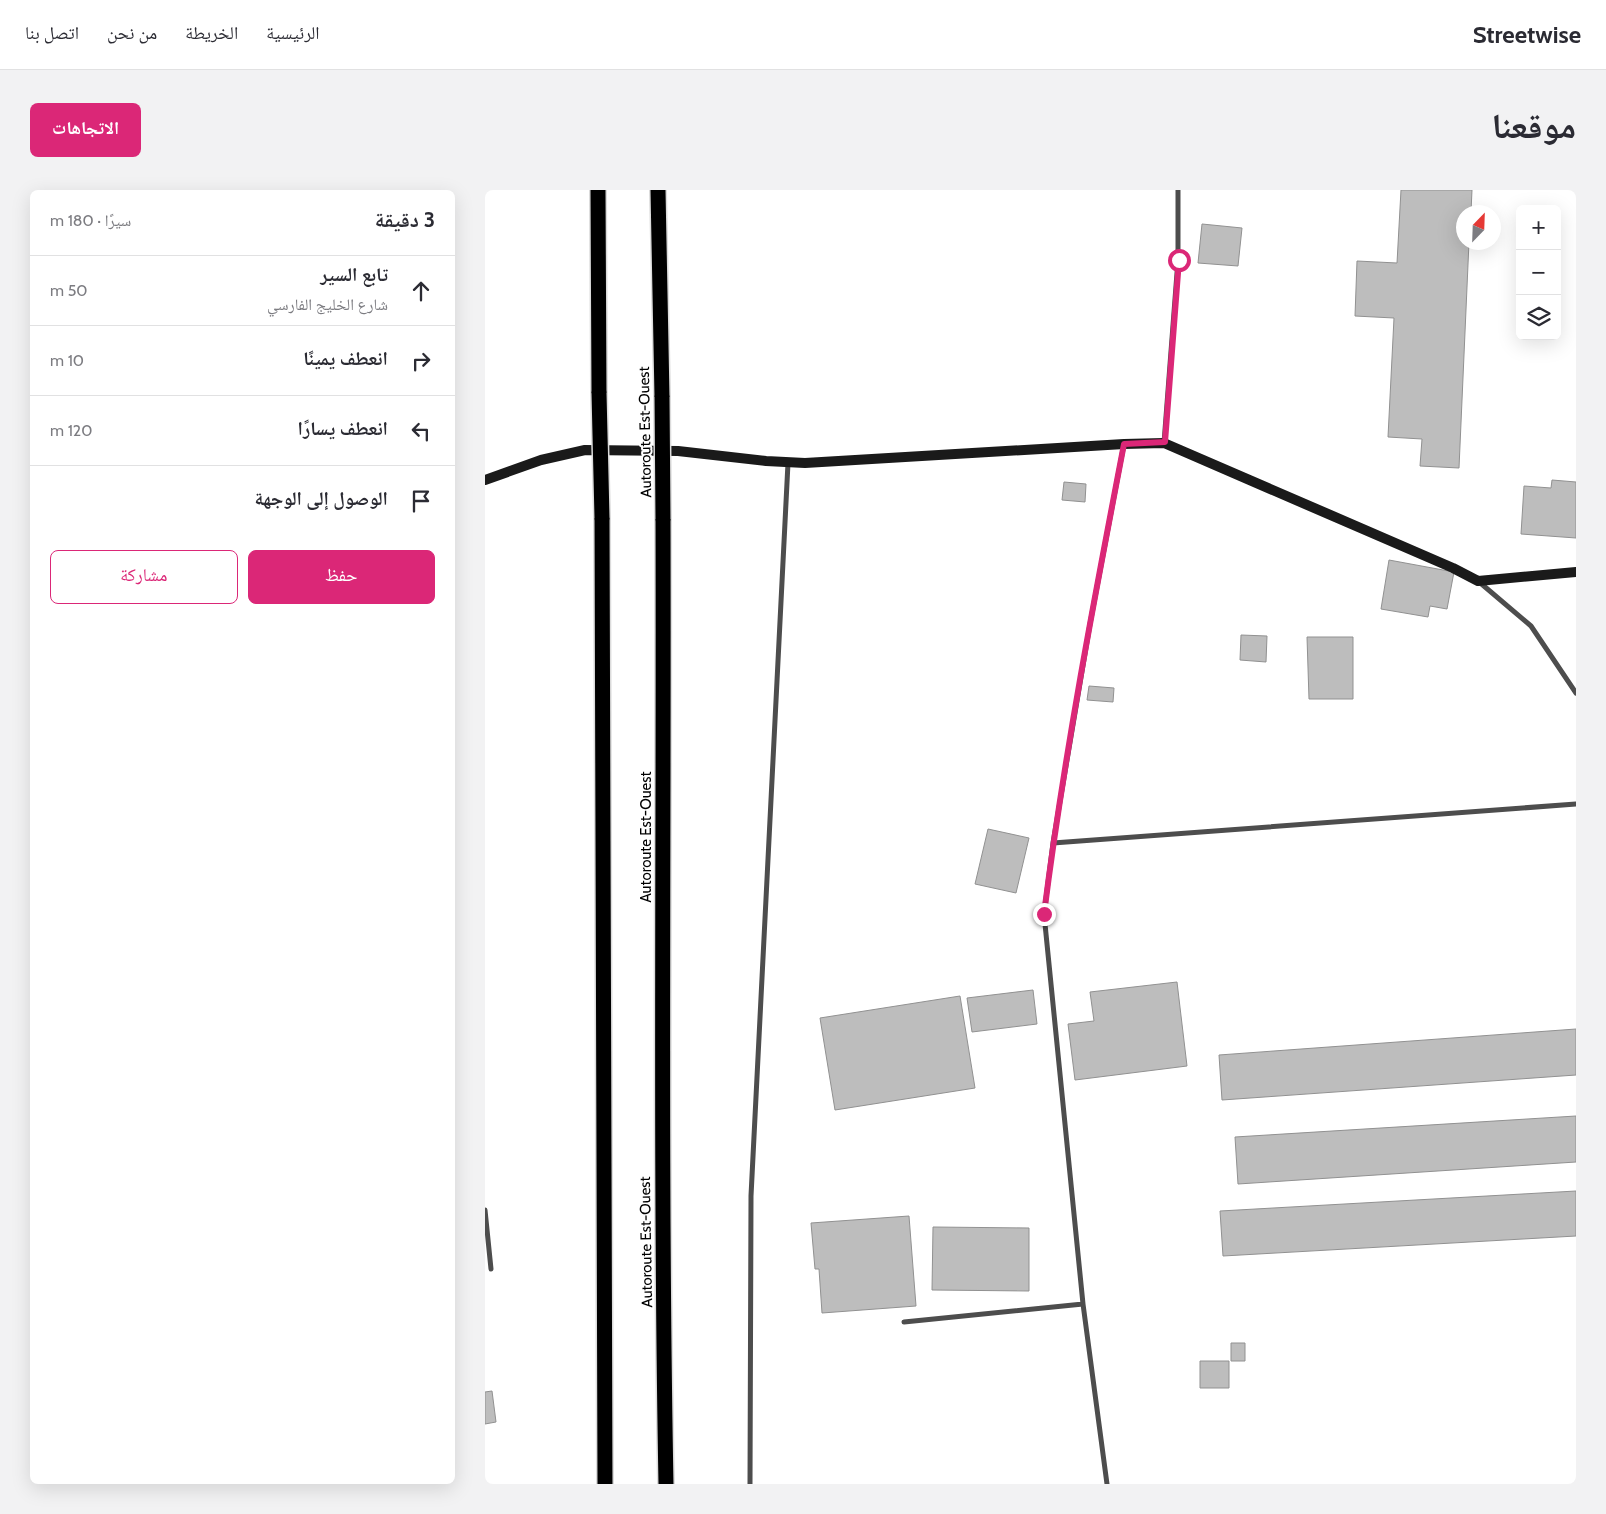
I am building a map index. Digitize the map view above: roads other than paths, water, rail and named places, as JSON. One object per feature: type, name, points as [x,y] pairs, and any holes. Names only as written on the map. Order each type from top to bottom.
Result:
[{"type":"highway","points":[[598,190],[602,518],[605,1484]]},
{"type":"highway","name":"Autoroute Est-Ouest","points":[[657,190],[663,519],[664,875],[662,1045],[667,1484]]},
{"type":"street","points":[[1165,442],[1179,260],[1178,190]]},
{"type":"street","points":[[485,480],[541,460],[585,450],[678,451],[788,463],[1165,442],[1453,568],[1478,581],[1531,626],[1576,694]]},
{"type":"street","points":[[1107,1484],[1083,1304],[1044,914],[1053,842],[1090,624],[1124,444]]},
{"type":"street","points":[[750,1484],[751,1196],[788,463]]},
{"type":"street","points":[[1478,581],[1576,572]]},
{"type":"street","points":[[1053,842],[1576,804]]},
{"type":"street","points":[[485,1210],[491,1269]]},
{"type":"street","points":[[904,1322],[1083,1304]]}]
